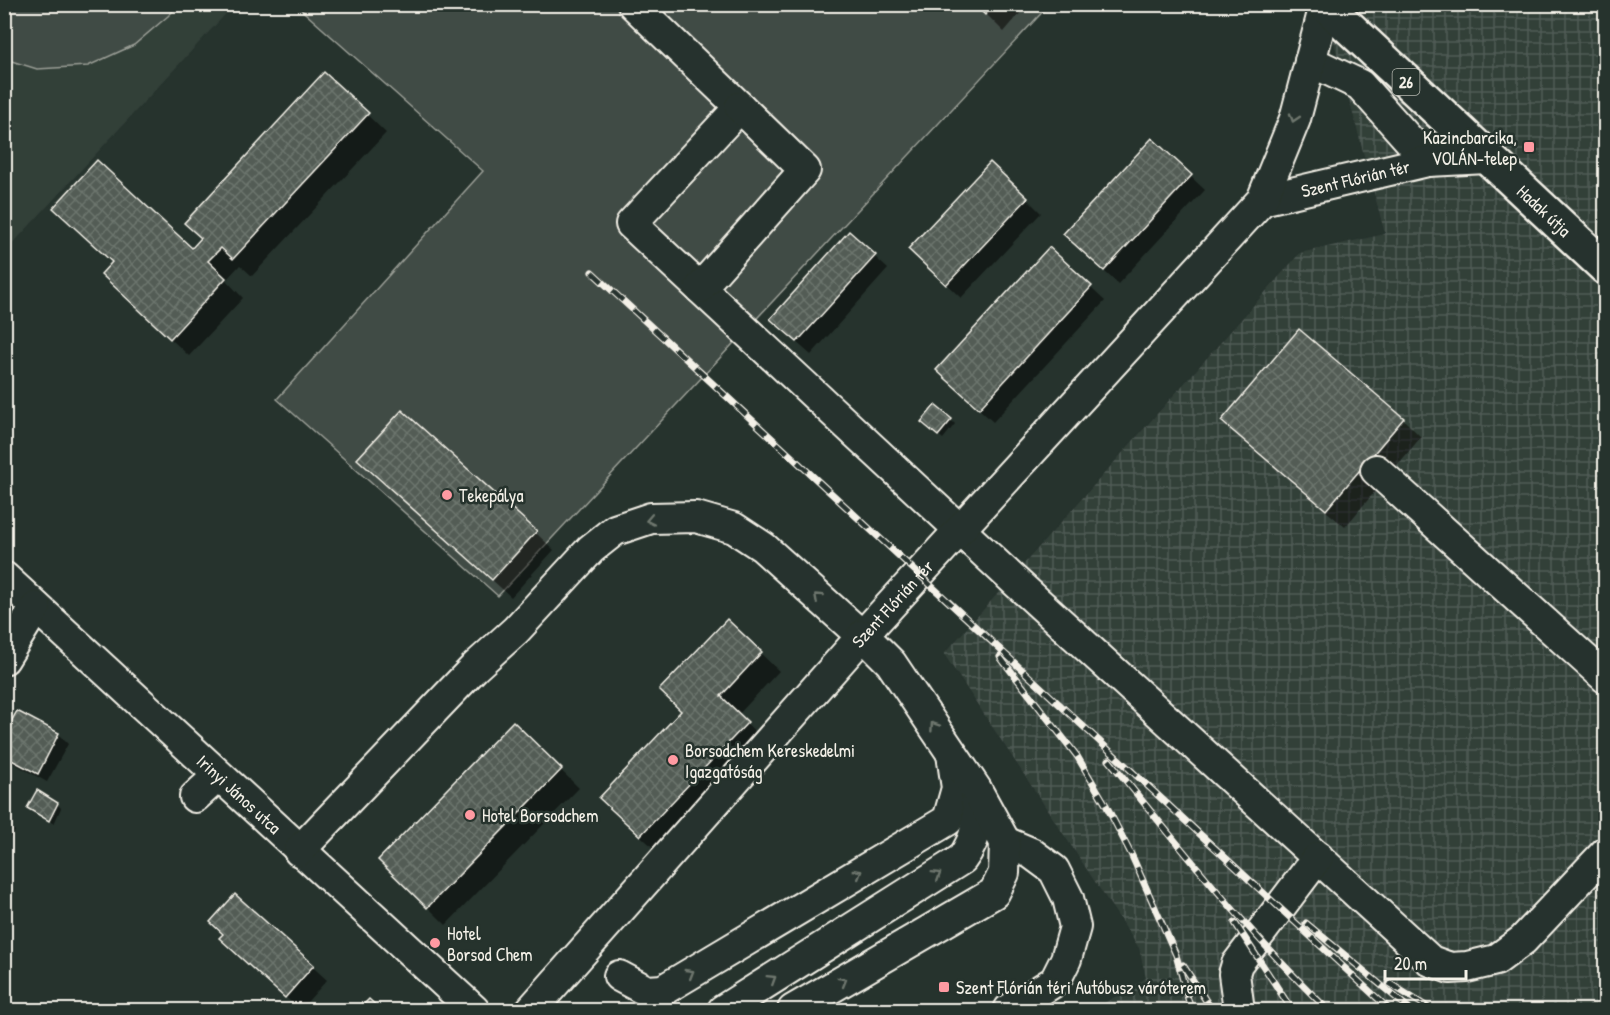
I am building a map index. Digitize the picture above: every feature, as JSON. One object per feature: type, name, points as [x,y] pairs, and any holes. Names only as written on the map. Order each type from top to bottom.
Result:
[{"type":"main road","name":"Hadak útja","points":[[1324,5],[1605,268]]},
{"type":"street","points":[[633,4],[805,170],[700,288]]},
{"type":"street","name":"Szent Flórián tér","points":[[531,1011],[862,636],[1262,200],[1295,119],[1324,5]]},
{"type":"street","points":[[1310,61],[1360,85],[1428,161]]},
{"type":"street","points":[[740,107],[631,224],[960,530],[1431,961],[1450,968],[1467,967],[1496,960],[1523,940],[1605,852]]},
{"type":"street","name":"Szent Flórián tér","points":[[1262,200],[1428,161],[1487,158]]},
{"type":"street","points":[[1376,470],[1605,678]]},
{"type":"street","points":[[299,851],[475,667],[516,630],[591,549],[615,530],[651,518],[696,517],[734,528],[763,547],[891,663],[976,789],[1005,842],[1004,873],[994,892],[793,1011]]},
{"type":"street","name":"Irinyi János utca","points":[[4,577],[474,1011]]},
{"type":"street","points":[[4,659],[36,607]]},
{"type":"street","points":[[619,976],[647,991],[663,990],[948,820],[957,788],[951,752]]},
{"type":"street","points":[[195,797],[218,776]]},
{"type":"street","points":[[723,1011],[962,859],[973,844],[979,815],[976,789]]},
{"type":"street","points":[[1005,842],[1031,853],[1054,870],[1068,898],[1075,927],[1066,959],[1055,981],[1009,1011]]},
{"type":"street","points":[[1239,1011],[1234,974],[1237,964],[1318,857]]},
{"type":"street","points":[[584,951],[666,1011]]},
{"type":"shaded area","points":[[4,5],[179,5],[134,45],[88,66],[37,69],[5,59]]},
{"type":"shaded area","points":[[5,5],[234,5],[5,252]]},
{"type":"shaded area","points":[[296,5],[1049,5],[498,596],[277,399],[483,171]]},
{"type":"shaded area","points":[[1324,5],[1605,5],[1605,1010],[1093,1010],[1146,978],[1139,948],[944,654],[1300,253],[1385,234]]},
{"type":"building","points":[[974,4],[994,4],[985,15]]},
{"type":"building","points":[[324,72],[369,113],[233,259],[221,248],[208,261],[226,278],[170,339],[101,274],[112,262],[53,208],[97,160],[192,248],[201,238],[184,223]]},
{"type":"building","points":[[1152,138],[1192,175],[1104,271],[1063,234]]},
{"type":"building","points":[[990,162],[1028,198],[946,285],[908,249]]},
{"type":"building","points":[[849,231],[876,255],[797,342],[770,319]]},
{"type":"building","points":[[1049,247],[1092,286],[979,409],[936,370]]},
{"type":"building","points":[[1299,329],[1404,418],[1326,510],[1221,421]]},
{"type":"building","points":[[935,405],[952,419],[938,436],[921,422]]},
{"type":"building","name":"Tekepálya","points":[[402,410],[537,531],[492,580],[357,459]]},
{"type":"building","name":"Borsodchem Kereskedelmi Igazgatóság","points":[[727,619],[762,652],[721,696],[748,722],[640,836],[599,798],[681,711],[659,690]]},
{"type":"building","points":[[17,711],[59,733],[38,774],[4,756],[4,734]]},
{"type":"building","name":"Hotel Borsodchem","points":[[513,721],[562,769],[427,908],[378,860]]},
{"type":"building","points":[[37,790],[58,803],[49,821],[27,808]]},
{"type":"building","points":[[235,894],[314,965],[285,998],[219,938],[223,934],[210,922]]},
{"type":"building","points":[[369,999],[381,1010],[358,1010]]},
{"type":"railway","points":[[592,272],[1390,1010]]},
{"type":"railway","points":[[1000,657],[1077,756],[1106,805],[1132,856],[1176,955],[1191,1010]]},
{"type":"railway","points":[[1109,760],[1242,920],[1328,1010]]},
{"type":"railway","points":[[1235,923],[1292,1010]]},
{"type":"railway","points":[[1306,923],[1411,1010]]},
{"type":"railway","points":[[1183,965],[1212,1010]]},
{"type":"railway","points":[[1389,983],[1432,1010]]},
{"type":"place","name":"Kazincbarcika, VOLÁN-telep","points":[[1529,147]]},
{"type":"place","name":"Tekepálya","points":[[447,495]]},
{"type":"place","name":"Borsodchem Kereskedelmi Igazgatóság","points":[[673,760]]},
{"type":"place","name":"Hotel Borsodchem","points":[[470,815]]},
{"type":"place","name":"Hotel Borsod Chem","points":[[435,943]]},
{"type":"place","name":"Szent Flórián téri Autóbusz váróterem","points":[[944,987]]}]
